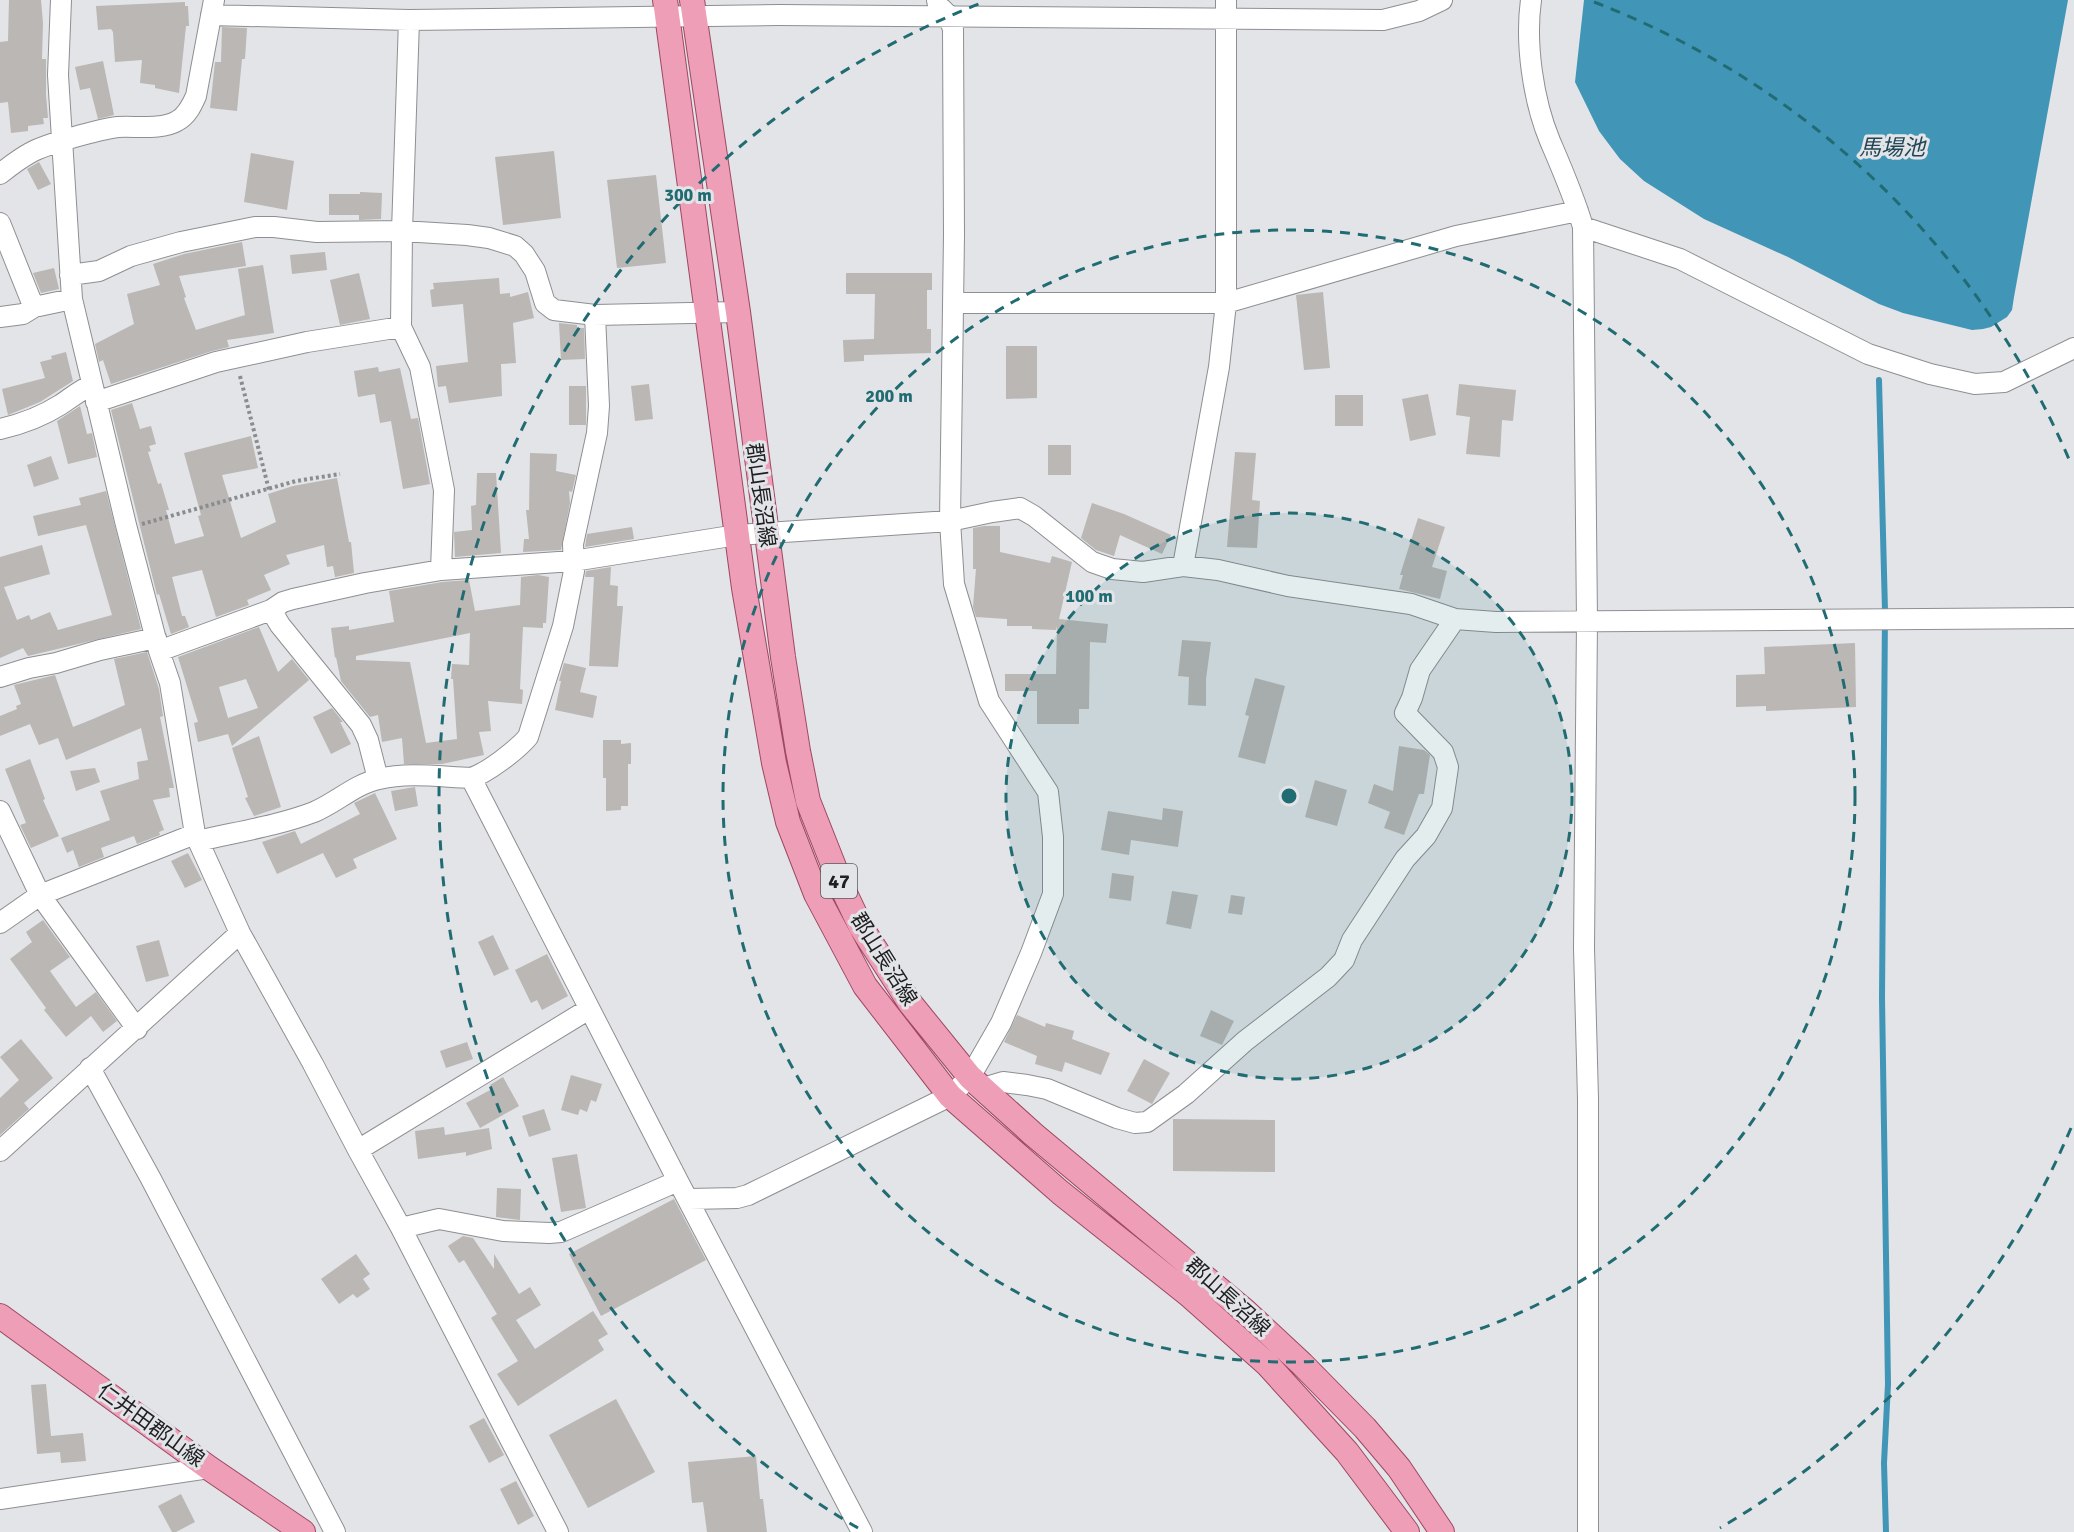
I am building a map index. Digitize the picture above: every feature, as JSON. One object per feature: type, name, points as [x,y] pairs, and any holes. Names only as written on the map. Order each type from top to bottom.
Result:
[{"type":"main road","name":"郡山長沼線","points":[[693,8],[738,312],[766,533],[798,751],[808,801],[826,850],[861,927],[909,1004],[976,1083],[1042,1141],[1181,1255],[1302,1364],[1341,1403],[1399,1468],[1442,1532]]},
{"type":"main road","name":"郡山長沼線","points":[[667,9],[736,535],[774,764],[788,822],[816,894],[865,986],[950,1096],[1061,1193],[1188,1294],[1267,1364],[1347,1452],[1407,1532]]},
{"type":"main road","name":"仁井田郡山線","points":[[0,1316],[209,1468],[303,1532]]},
{"type":"street","points":[[61,0],[58,75],[72,299],[127,528],[157,645],[170,683],[196,838],[240,933],[314,1064],[358,1150],[402,1228],[558,1532]]},
{"type":"street","points":[[0,174],[32,151],[61,142],[114,128],[161,126],[178,121],[191,107],[196,96],[212,7],[409,20],[693,8],[1226,9],[1383,20],[1419,11],[1442,0]]},
{"type":"street","points":[[1532,0],[1528,21],[1535,89],[1549,140],[1564,171],[1580,218],[1587,621],[1584,948],[1588,1099],[1588,1532]]},
{"type":"street","points":[[942,8],[953,29],[951,522],[954,584],[989,701],[1048,792],[1053,837],[1053,894],[1031,953],[976,1083]]},
{"type":"street","points":[[1183,566],[1219,367],[1226,303],[1226,9]]},
{"type":"street","points":[[409,20],[401,327],[420,367],[444,490],[441,570]]},
{"type":"street","points":[[953,303],[1226,303],[1456,236],[1580,218],[1680,260],[1868,354],[1930,374],[1975,384],[2004,382],[2074,348]]},
{"type":"street","points":[[0,223],[32,303],[36,306]]},
{"type":"street","points":[[69,274],[99,271],[141,253],[241,228],[274,226],[317,232],[402,231],[467,235],[489,238],[515,246],[524,254],[535,271],[548,306],[554,310],[595,315],[738,312]]},
{"type":"street","points":[[0,317],[23,314],[36,306],[72,299]]},
{"type":"street","points":[[0,923],[40,895],[196,838],[307,814],[324,807],[359,786],[378,779],[406,776],[471,778],[480,776],[519,747],[528,737],[542,688],[559,644],[570,593],[573,544],[597,433],[599,406],[595,315]]},
{"type":"street","points":[[0,429],[36,419],[80,391],[94,394],[236,357],[307,342],[401,327]]},
{"type":"street","points":[[0,677],[100,650],[157,645],[173,648],[271,610],[293,599],[365,583],[441,570],[573,561],[736,535],[951,522],[1020,508],[1034,516],[1092,562],[1112,569],[1143,572],[1183,566],[1218,570],[1288,586],[1411,604],[1455,619],[1496,622],[2074,618]]},
{"type":"street","points":[[271,610],[280,626],[361,725],[368,740],[378,779]]},
{"type":"street","points":[[689,1199],[737,1198],[748,1195],[976,1083],[1003,1082],[1047,1089],[1117,1118],[1135,1123],[1147,1122],[1178,1100],[1245,1041],[1328,977],[1344,960],[1352,940],[1405,859],[1426,836],[1442,808],[1448,767],[1443,752],[1405,713],[1420,670],[1437,642],[1455,619]]},
{"type":"street","points":[[471,778],[862,1532]]},
{"type":"street","points":[[0,811],[40,895],[137,1029]]},
{"type":"street","points":[[0,1152],[240,933]]},
{"type":"street","points":[[358,1150],[590,1009]]},
{"type":"street","points":[[90,1068],[151,1179],[335,1532]]},
{"type":"street","points":[[402,1228],[439,1220],[503,1231],[561,1232],[678,1181]]},
{"type":"street","points":[[0,1499],[209,1468]]},
{"type":"path","points":[[236,357],[269,490]]},
{"type":"path","points":[[127,528],[296,481],[340,474]]},
{"type":"water","name":"馬場池","points":[[1584,0],[2068,0],[2012,310],[2007,317],[1991,327],[1972,330],[1903,313],[1879,304],[1788,257],[1704,219],[1644,181],[1620,159],[1599,131],[1575,82]]},
{"type":"building","points":[[9,0],[41,0],[42,59],[46,59],[48,118],[43,118],[44,124],[28,126],[28,131],[11,133],[8,102],[0,103],[0,42],[8,41]]},
{"type":"building","points":[[185,2],[185,6],[188,6],[189,26],[186,26],[179,93],[140,83],[142,60],[115,62],[113,32],[111,29],[98,30],[96,6]]},
{"type":"building","points":[[222,27],[247,28],[237,111],[210,108],[215,62],[221,62]]},
{"type":"building","points":[[103,61],[114,115],[98,119],[90,88],[80,90],[75,67]]},
{"type":"building","points":[[554,151],[561,218],[503,225],[495,157]]},
{"type":"building","points":[[251,153],[294,161],[287,210],[244,202]]},
{"type":"building","points":[[39,162],[51,184],[38,190],[27,169]]},
{"type":"building","points":[[656,175],[666,263],[617,268],[607,180]]},
{"type":"building","points":[[360,192],[382,193],[381,219],[359,220],[359,215],[329,215],[329,194],[360,194]]},
{"type":"building","points":[[242,242],[246,266],[179,276],[186,297],[184,298],[196,330],[245,315],[238,269],[263,265],[274,333],[227,340],[229,347],[111,384],[103,360],[99,362],[95,344],[134,324],[127,294],[160,285],[153,264],[184,254]]},
{"type":"building","points":[[325,252],[327,270],[292,274],[290,255]]},
{"type":"building","points":[[54,268],[59,289],[41,293],[33,273]]},
{"type":"building","points":[[359,273],[370,319],[340,325],[330,280]]},
{"type":"building","points":[[846,273],[932,273],[932,290],[927,290],[927,329],[931,329],[931,353],[864,355],[864,361],[844,362],[843,340],[874,339],[875,294],[846,294]]},
{"type":"building","points":[[499,278],[500,294],[510,293],[510,297],[528,292],[534,318],[513,323],[516,363],[501,364],[502,396],[449,403],[446,386],[438,387],[436,366],[468,362],[463,304],[432,307],[430,290],[434,289],[433,283]]},
{"type":"building","points":[[1323,292],[1330,368],[1304,370],[1296,295]]},
{"type":"building","points":[[559,323],[584,328],[585,359],[561,360]]},
{"type":"building","points":[[1006,346],[1037,346],[1037,398],[1006,399]]},
{"type":"building","points":[[66,352],[73,381],[40,402],[8,415],[2,389],[45,378],[40,362]]},
{"type":"building","points":[[378,367],[379,372],[400,368],[411,419],[418,418],[430,484],[403,489],[391,421],[380,423],[375,394],[358,397],[354,371]]},
{"type":"building","points":[[649,384],[653,419],[635,421],[631,386]]},
{"type":"building","points":[[1459,384],[1516,390],[1513,421],[1502,420],[1500,457],[1466,454],[1470,417],[1456,415]]},
{"type":"building","points":[[569,386],[586,386],[586,425],[569,425]]},
{"type":"building","points":[[1428,394],[1436,435],[1410,441],[1402,399]]},
{"type":"building","points":[[1335,395],[1363,395],[1363,426],[1335,426]]},
{"type":"building","points":[[132,403],[140,429],[151,426],[156,444],[149,446],[151,451],[148,452],[169,510],[166,510],[175,544],[204,536],[198,516],[201,515],[184,453],[251,436],[258,468],[222,475],[241,538],[276,522],[268,494],[293,486],[337,478],[349,542],[351,542],[354,573],[335,577],[333,566],[327,567],[324,545],[286,555],[290,564],[264,575],[271,590],[247,600],[249,605],[216,617],[202,570],[172,577],[182,616],[185,616],[189,627],[171,634],[159,594],[157,595],[111,410]]},
{"type":"building","points":[[80,406],[87,434],[92,433],[97,457],[68,464],[57,421]]},
{"type":"building","points":[[1048,445],[1071,445],[1071,475],[1048,475]]},
{"type":"building","points":[[1235,452],[1256,453],[1252,500],[1260,501],[1257,548],[1227,547]]},
{"type":"building","points":[[530,453],[557,454],[556,471],[576,475],[572,492],[569,491],[570,503],[561,550],[523,552],[524,539],[529,539],[526,510],[529,510]]},
{"type":"building","points":[[51,456],[59,479],[34,487],[27,465]]},
{"type":"building","points":[[477,473],[496,473],[501,553],[455,557],[454,532],[472,530],[471,506],[476,505]]},
{"type":"building","points":[[106,491],[141,629],[28,656],[23,648],[0,658],[0,557],[42,545],[50,574],[4,587],[17,620],[29,615],[31,620],[50,612],[58,630],[112,615],[86,525],[38,536],[33,516],[81,505],[79,498]]},
{"type":"building","points":[[1092,503],[1124,514],[1171,535],[1162,554],[1120,535],[1114,556],[1096,550],[1081,538]]},
{"type":"building","points":[[1418,518],[1445,527],[1432,567],[1447,571],[1440,599],[1399,589],[1403,575],[1400,575]]},
{"type":"building","points":[[1000,526],[1000,552],[1050,563],[1052,556],[1072,562],[1059,619],[1108,624],[1106,643],[1090,642],[1089,709],[1079,709],[1079,724],[1037,724],[1037,691],[1005,691],[1005,674],[1056,674],[1057,626],[1056,630],[1032,629],[1032,626],[1007,626],[1007,619],[976,617],[973,607],[976,569],[973,569],[973,528]]},
{"type":"building","points":[[632,527],[634,539],[585,547],[587,534]]},
{"type":"building","points":[[611,567],[610,585],[618,586],[617,606],[623,606],[618,667],[589,666],[594,577],[585,577],[586,571]]},
{"type":"building","points":[[538,575],[549,577],[546,623],[543,623],[543,628],[523,627],[520,689],[523,690],[522,704],[488,701],[491,731],[479,732],[484,755],[442,764],[404,764],[402,738],[382,742],[378,715],[370,717],[341,681],[331,628],[349,626],[349,630],[394,622],[389,591],[442,582],[469,580],[475,611],[520,605],[521,577]],"holes":[[[470,633],[469,665],[452,664],[451,679],[453,679],[457,739],[426,743],[410,662],[356,660],[356,656]]]},
{"type":"building","points":[[259,627],[278,672],[292,659],[309,680],[232,746],[228,734],[198,742],[194,723],[198,722],[178,657]],"holes":[[[246,679],[258,708],[228,718],[219,687]]]},
{"type":"building","points":[[1182,640],[1211,642],[1206,679],[1206,706],[1188,705],[1189,677],[1178,676]]},
{"type":"building","points":[[1855,643],[1856,707],[1766,711],[1766,706],[1736,707],[1736,675],[1765,674],[1764,647]]},
{"type":"building","points":[[147,652],[159,689],[163,716],[160,717],[174,788],[169,788],[170,797],[153,800],[164,830],[159,832],[160,835],[137,844],[134,836],[101,848],[104,857],[79,867],[73,850],[67,853],[61,838],[110,820],[100,791],[139,779],[137,762],[148,760],[141,728],[66,760],[58,738],[39,745],[30,724],[0,736],[0,716],[17,709],[16,706],[21,704],[14,685],[55,675],[73,727],[93,719],[125,705],[114,659]]},
{"type":"building","points":[[564,663],[586,668],[580,692],[597,696],[593,718],[555,710]]},
{"type":"building","points":[[1255,678],[1285,686],[1265,764],[1238,757],[1249,716],[1245,715]]},
{"type":"building","points":[[332,708],[343,722],[340,722],[351,744],[331,754],[313,717]]},
{"type":"building","points":[[259,736],[281,807],[254,816],[245,798],[248,797],[232,748]]},
{"type":"building","points":[[603,740],[621,740],[621,744],[631,743],[631,764],[628,764],[628,806],[621,806],[621,810],[606,811]]},
{"type":"building","points":[[1399,746],[1424,750],[1430,755],[1424,794],[1419,794],[1404,835],[1384,828],[1390,812],[1368,803],[1374,784],[1393,791]]},
{"type":"building","points":[[30,759],[45,799],[43,800],[59,836],[31,848],[20,825],[26,823],[5,769]]},
{"type":"building","points":[[95,768],[100,782],[76,791],[70,771]]},
{"type":"building","points":[[1315,780],[1347,790],[1337,826],[1305,817]]},
{"type":"building","points":[[415,787],[418,806],[395,811],[391,791]]},
{"type":"building","points":[[375,793],[397,839],[353,859],[357,868],[336,878],[323,853],[277,874],[262,842],[295,831],[301,844],[360,814],[354,803]]},
{"type":"building","points":[[1163,808],[1183,811],[1178,847],[1131,840],[1129,855],[1101,850],[1108,811],[1162,820]]},
{"type":"building","points":[[188,853],[202,880],[185,888],[171,861]]},
{"type":"building","points":[[1112,873],[1134,876],[1131,901],[1109,898]]},
{"type":"building","points":[[1172,891],[1198,895],[1191,929],[1166,924]]},
{"type":"building","points":[[1231,895],[1245,897],[1242,915],[1228,913]]},
{"type":"building","points":[[43,920],[70,957],[50,971],[76,1007],[96,992],[117,1021],[103,1032],[91,1016],[66,1037],[44,1010],[46,1008],[10,959],[32,942],[26,932]]},
{"type":"building","points":[[493,935],[509,969],[494,976],[478,942]]},
{"type":"building","points":[[159,940],[169,976],[146,982],[136,946]]},
{"type":"building","points":[[547,954],[568,996],[542,1010],[537,1000],[531,1003],[515,970]]},
{"type":"building","points":[[1211,1010],[1234,1021],[1222,1045],[1200,1036]]},
{"type":"building","points":[[1017,1015],[1045,1027],[1046,1023],[1074,1031],[1072,1039],[1110,1053],[1101,1075],[1065,1062],[1062,1072],[1035,1064],[1037,1056],[1004,1042]]},
{"type":"building","points":[[21,1039],[53,1078],[24,1103],[29,1109],[0,1135],[0,1098],[19,1080],[0,1057]]},
{"type":"building","points":[[467,1042],[473,1059],[446,1068],[440,1051]]},
{"type":"building","points":[[1144,1059],[1170,1073],[1152,1104],[1127,1091]]},
{"type":"building","points":[[571,1075],[602,1084],[596,1102],[591,1100],[587,1112],[580,1109],[578,1115],[561,1110]]},
{"type":"building","points":[[503,1077],[519,1106],[480,1128],[466,1103],[492,1089],[490,1085]]},
{"type":"building","points":[[544,1109],[551,1130],[529,1137],[522,1116]]},
{"type":"building","points":[[1173,1119],[1275,1120],[1275,1172],[1173,1171]]},
{"type":"building","points":[[444,1127],[445,1135],[489,1128],[492,1149],[466,1156],[466,1152],[418,1159],[415,1131]]},
{"type":"building","points":[[577,1154],[586,1208],[561,1212],[552,1158]]},
{"type":"building","points":[[497,1188],[521,1189],[520,1220],[496,1217]]},
{"type":"building","points":[[674,1199],[706,1260],[601,1316],[569,1254]]},
{"type":"building","points":[[463,1236],[473,1238],[494,1269],[494,1254],[519,1294],[530,1287],[541,1305],[516,1320],[535,1349],[593,1311],[608,1334],[598,1340],[604,1350],[518,1406],[497,1374],[518,1361],[491,1318],[497,1314],[464,1260],[459,1263],[448,1246]]},
{"type":"building","points":[[356,1254],[370,1274],[363,1279],[370,1289],[357,1298],[353,1294],[339,1304],[321,1279]]},
{"type":"building","points":[[46,1384],[51,1436],[83,1433],[86,1461],[61,1463],[60,1452],[37,1454],[31,1385]]},
{"type":"building","points":[[616,1399],[655,1472],[588,1508],[549,1435]]},
{"type":"building","points":[[484,1418],[504,1455],[489,1463],[469,1426]]},
{"type":"building","points":[[756,1456],[760,1499],[763,1499],[767,1532],[707,1532],[703,1502],[692,1503],[688,1462]]},
{"type":"building","points":[[516,1481],[534,1516],[518,1525],[500,1489]]},
{"type":"building","points":[[181,1494],[195,1522],[172,1532],[158,1506]]},
{"type":"waterway","points":[[1879,380],[1885,611],[1882,998],[1888,1384],[1884,1463],[1886,1532]]}]
